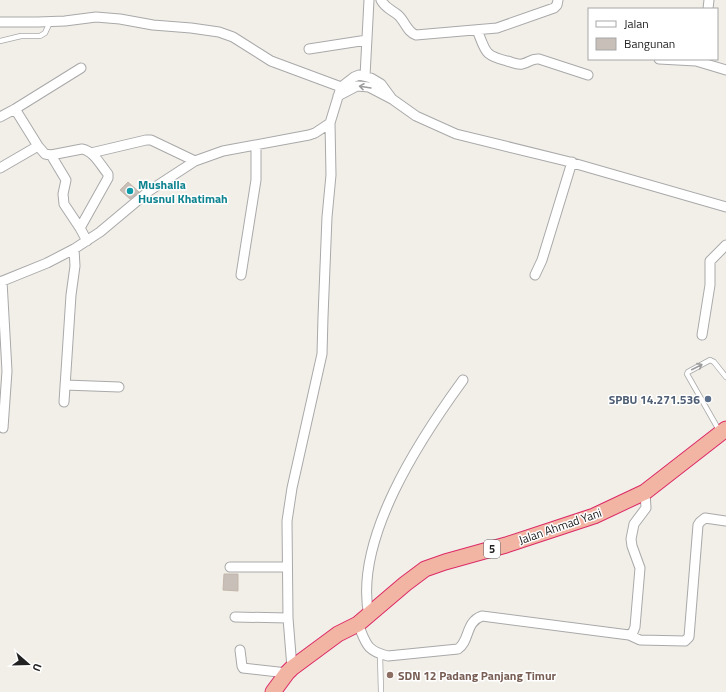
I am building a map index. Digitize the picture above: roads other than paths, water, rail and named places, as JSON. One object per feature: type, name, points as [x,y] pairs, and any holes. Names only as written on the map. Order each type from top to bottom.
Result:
[{"type":"highway","name":"Jalan Ahmad Yani","points":[[273,692],[289,670],[338,634],[363,620],[425,569],[506,545],[594,516],[645,492],[723,431]]},
{"type":"street","points":[[365,76],[369,0]]},
{"type":"street","points":[[380,0],[386,7],[399,16],[410,33],[416,35],[497,28],[554,8],[557,5],[558,0]]},
{"type":"street","points":[[0,22],[50,22],[96,17],[219,32],[233,37],[271,61],[341,87]]},
{"type":"street","points":[[477,30],[487,52],[493,57],[520,65],[525,64],[533,58],[539,59],[588,75]]},
{"type":"street","points":[[309,49],[367,40]]},
{"type":"street","points":[[697,60],[726,70]]},
{"type":"street","points":[[0,117],[81,68]]},
{"type":"street","points":[[240,650],[243,668],[289,670],[287,521],[291,493],[322,354],[327,225],[331,175],[330,123],[341,87],[359,75],[371,78],[380,84],[392,99]]},
{"type":"street","points":[[338,96],[357,86],[368,87],[392,99],[416,116],[449,131],[572,162],[726,207]]},
{"type":"street","points":[[15,109],[38,146],[45,154],[51,155],[82,149],[86,150],[91,153],[108,174],[108,178],[80,228]]},
{"type":"street","points":[[3,428],[8,371],[1,281],[47,263],[87,241],[149,191],[196,161],[223,151],[309,135],[315,133],[330,123]]},
{"type":"street","points":[[91,153],[151,140],[196,161]]},
{"type":"street","points":[[241,275],[256,180],[256,145]]},
{"type":"street","points":[[0,168],[38,146]]},
{"type":"street","points":[[51,155],[66,180],[63,194],[64,204],[87,241]]},
{"type":"street","points":[[535,275],[542,260],[572,162]]},
{"type":"street","points":[[702,335],[710,285],[710,260],[726,245]]},
{"type":"street","points":[[64,402],[71,295],[75,266],[74,249]]},
{"type":"street","points":[[463,380],[411,459],[379,526],[373,550],[363,620],[366,645],[372,651],[388,656],[458,649],[462,645],[472,623],[475,619],[482,616],[630,635],[640,640],[686,641],[689,637],[698,525],[705,518],[726,521]]},
{"type":"street","points":[[66,385],[119,387]]},
{"type":"street","points":[[630,635],[635,627],[640,568],[631,539],[634,524],[646,508],[645,492]]},
{"type":"street","points":[[230,567],[287,567]]},
{"type":"street","points":[[235,617],[288,618]]},
{"type":"lane","points":[[0,41],[21,36],[40,36],[45,33],[50,22]]},
{"type":"lane","points":[[723,431],[687,374],[688,372],[712,360],[726,378]]},
{"type":"lane","points":[[380,654],[380,692]]},
{"type":"place","name":"Mushalla Husnul Khatimah","points":[[130,191]]},
{"type":"place","name":"SPBU 14.271.536","points":[[708,399]]},
{"type":"place","name":"SDN 12 Padang Panjang Timur","points":[[390,675]]}]
